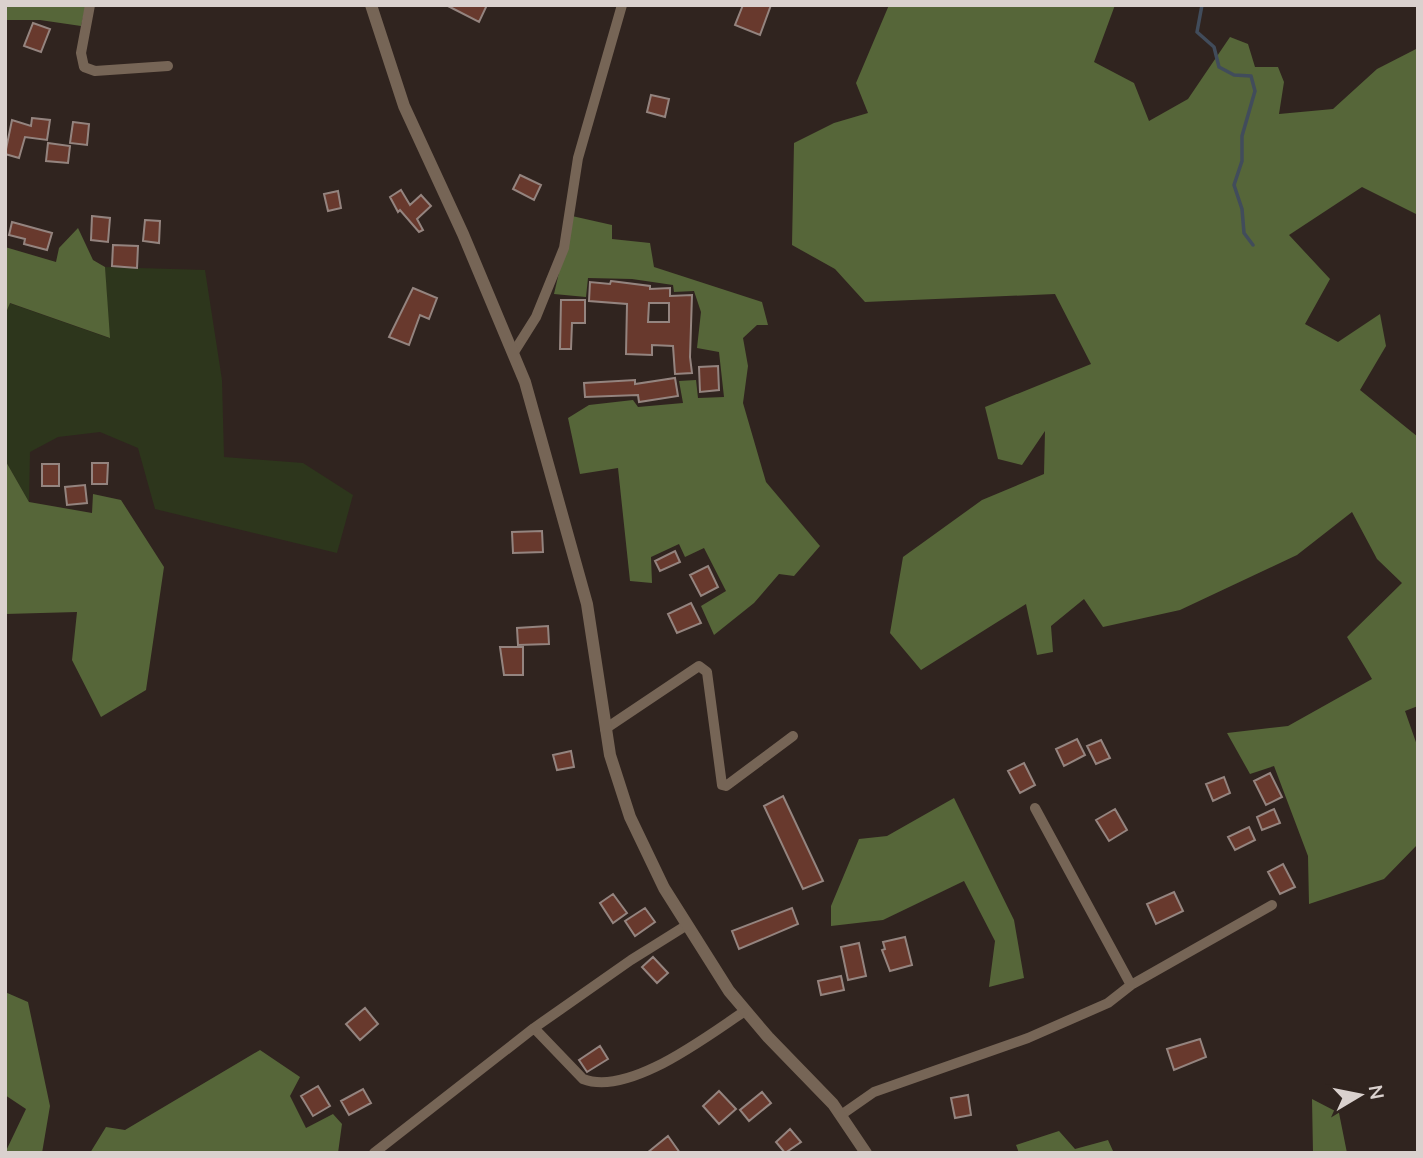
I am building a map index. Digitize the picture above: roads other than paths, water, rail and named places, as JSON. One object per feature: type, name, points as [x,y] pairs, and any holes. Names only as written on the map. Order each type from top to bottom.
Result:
[{"type":"street","points":[[90,5],[81,53],[84,66],[95,71],[168,66]]},
{"type":"street","points":[[371,5],[404,106],[514,352],[566,522],[587,604],[612,767],[630,817],[664,888],[745,1012],[841,1115],[866,1153]]},
{"type":"street","points":[[514,352],[536,317],[564,248],[578,158],[622,5]]},
{"type":"street","points":[[605,729],[699,666],[707,671],[722,785],[726,786],[793,736]]},
{"type":"street","points":[[1035,808],[1131,985]]},
{"type":"street","points":[[841,1115],[874,1091],[1028,1038],[1108,1003],[1131,985],[1272,905]]},
{"type":"street","points":[[374,1153],[534,1028],[631,960],[687,925]]},
{"type":"street","points":[[534,1028],[583,1079],[592,1083],[621,1081],[645,1072],[745,1012]]},
{"type":"waterway","points":[[1202,5],[1197,32],[1214,47],[1219,67],[1234,75],[1251,76],[1255,91],[1242,136],[1242,161],[1234,185],[1242,209],[1244,233],[1253,245]]}]
